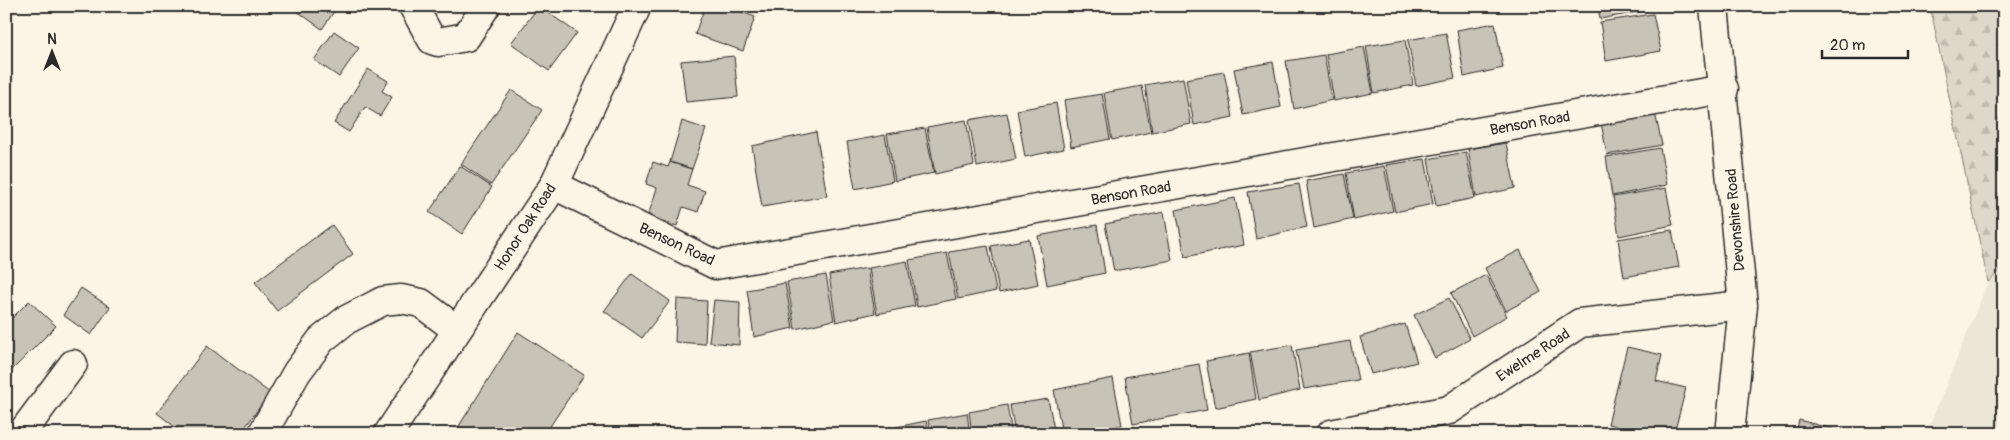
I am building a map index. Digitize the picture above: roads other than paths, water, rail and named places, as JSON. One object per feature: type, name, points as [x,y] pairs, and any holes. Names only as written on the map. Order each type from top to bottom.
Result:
[{"type":"street","points":[[413,6],[432,40],[438,42],[466,37],[486,6]]},
{"type":"street","name":"Honor Oak Road","points":[[388,434],[554,184],[637,6]]},
{"type":"street","name":"Devonshire Road","points":[[1714,6],[1724,89],[1743,305],[1730,434]]},
{"type":"street","name":"Benson Road","points":[[554,184],[716,265],[1724,89]]},
{"type":"street","points":[[262,434],[298,372],[321,340],[346,320],[382,301],[401,299],[421,303],[457,330]]},
{"type":"street","name":"Ewelme Road","points":[[1331,434],[1449,410],[1580,323],[1743,305]]},
{"type":"street","points":[[20,434],[73,364]]}]
